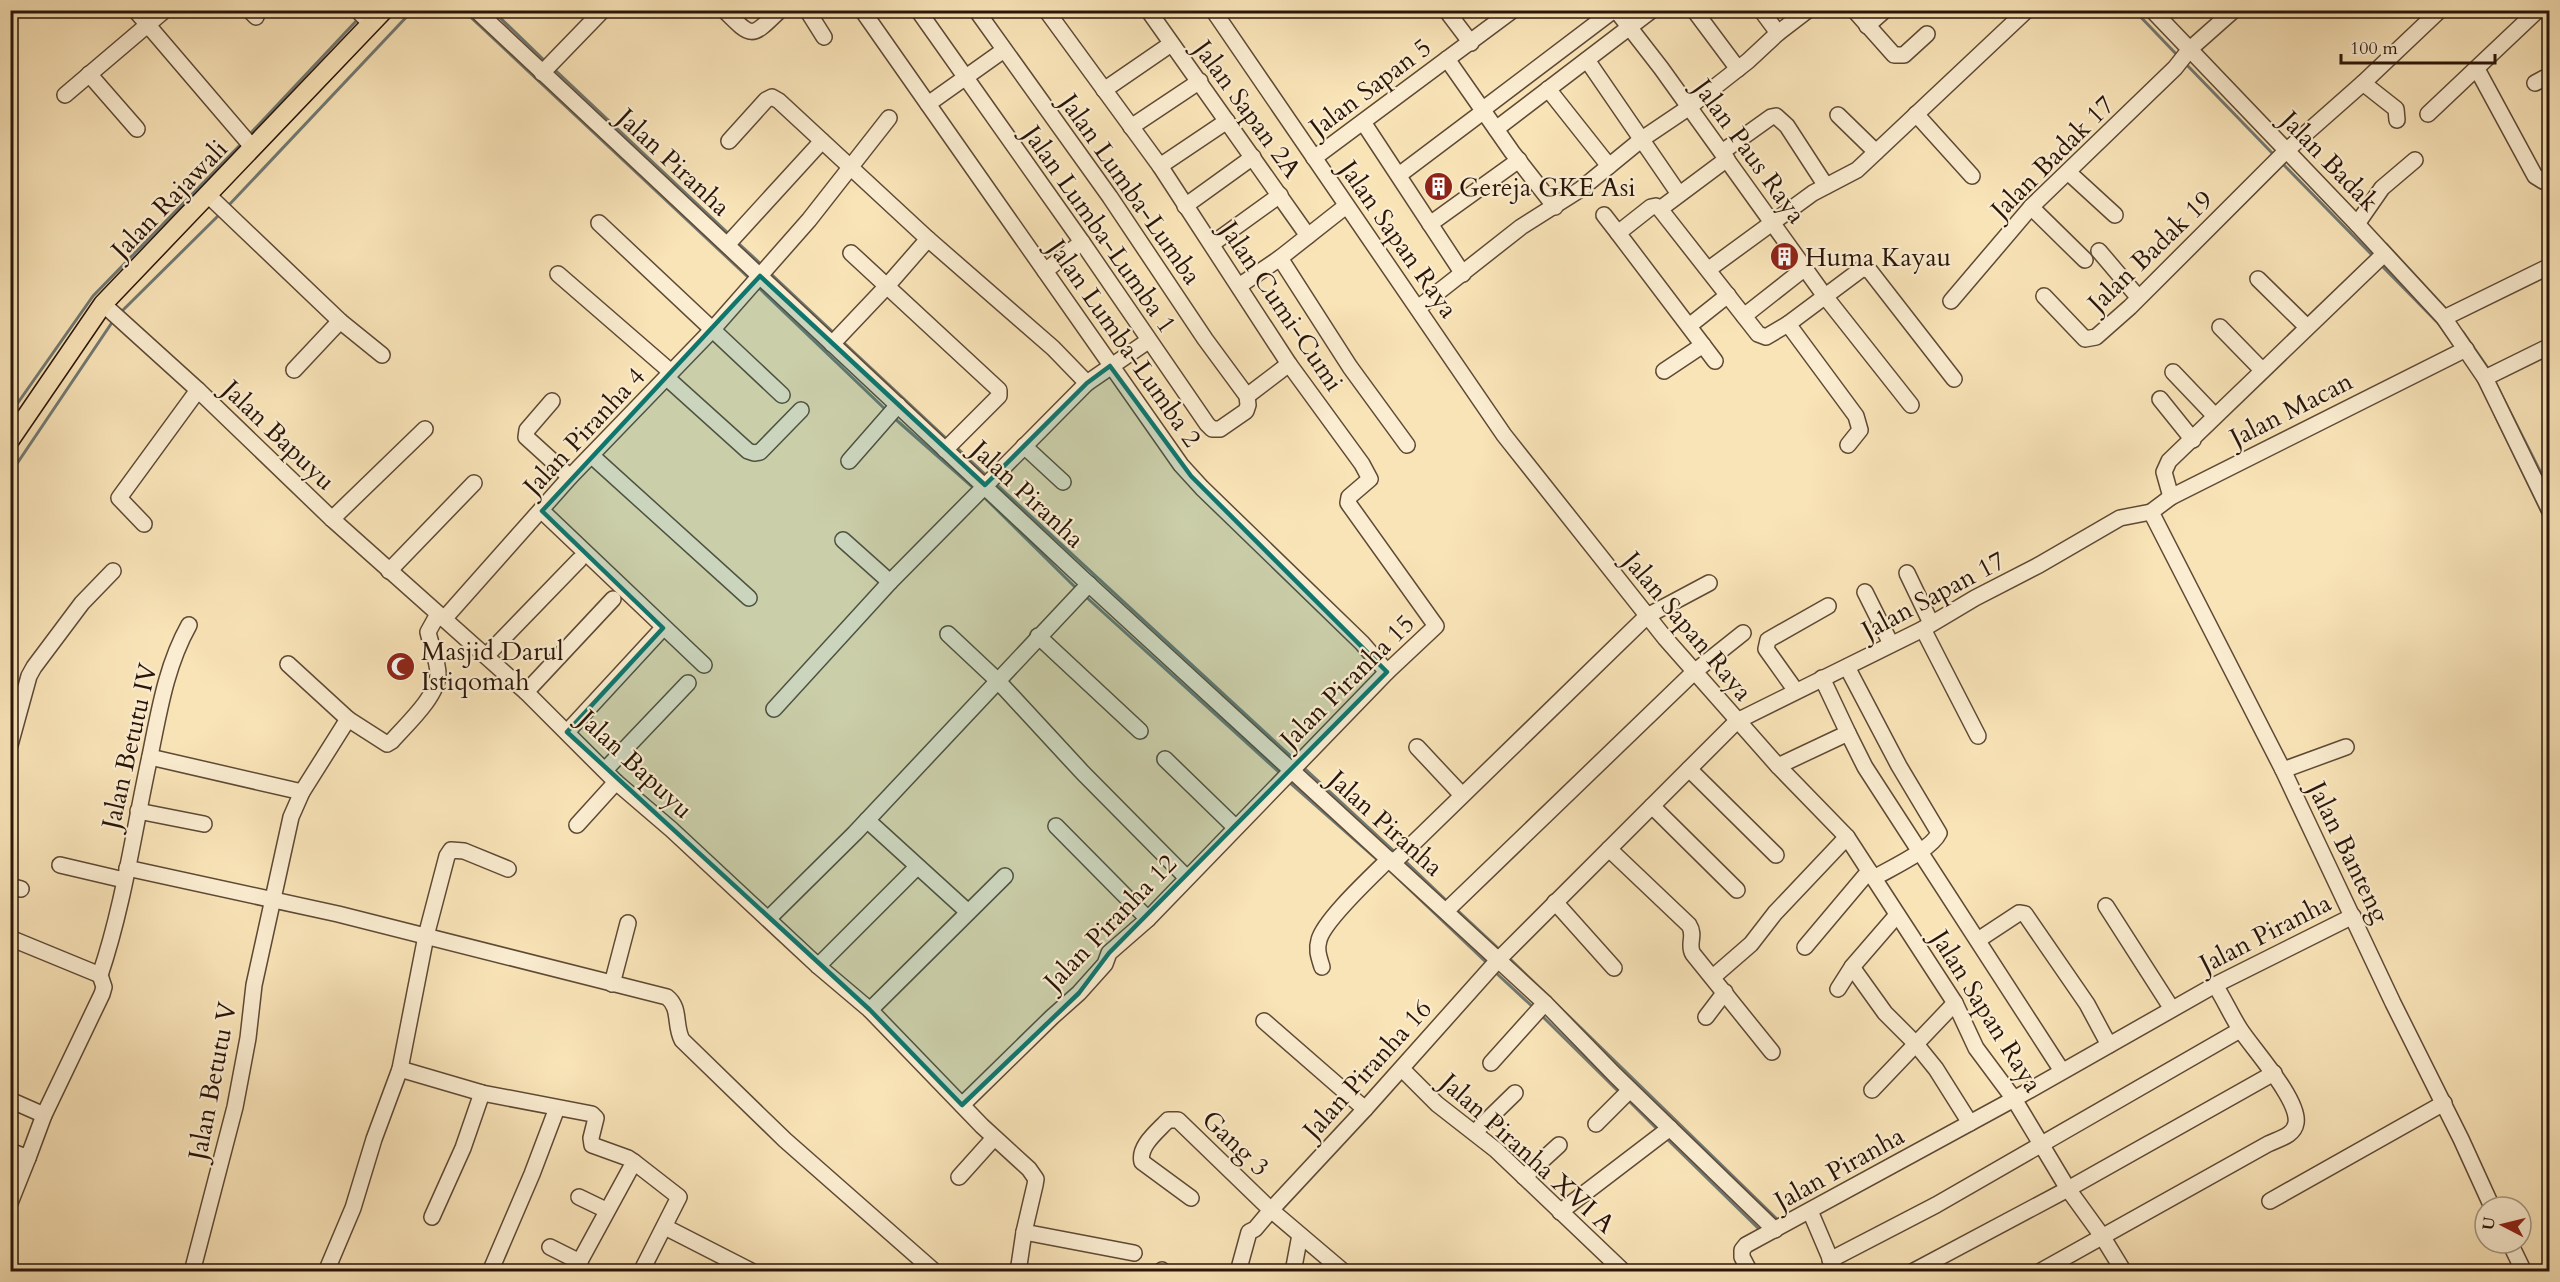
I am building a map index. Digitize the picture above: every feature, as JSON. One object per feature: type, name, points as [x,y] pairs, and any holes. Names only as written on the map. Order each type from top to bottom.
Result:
[{"type":"main road","name":"Jalan Rajawali","points":[[10,440],[103,304],[384,10]]},
{"type":"street","points":[[135,10],[253,148]]},
{"type":"street","points":[[65,95],[149,26],[165,10]]},
{"type":"street","points":[[357,10],[371,24]]},
{"type":"street","name":"Jalan Piranha","points":[[476,10],[1089,584],[1545,1003],[1775,1230],[2014,1099],[2215,985],[2353,916]]},
{"type":"street","points":[[542,73],[603,10]]},
{"type":"street","points":[[724,10],[743,29],[751,33],[758,31],[780,10]]},
{"type":"street","points":[[807,10],[824,37]]},
{"type":"street","name":"Jalan Lumba-Lumba 2","points":[[862,10],[1110,366],[1191,476],[1346,627],[1387,672]]},
{"type":"street","name":"Jalan Lumba-Lumba 1","points":[[918,10],[1082,242],[1148,342],[1212,429],[1220,429],[1246,411],[1248,405],[1246,396]]},
{"type":"street","name":"Jalan Lumba-Lumba","points":[[976,10],[1110,197],[1246,396]]},
{"type":"street","name":"Jalan Cumi-Cumi","points":[[1046,10],[1160,166],[1289,364],[1362,464],[1370,479],[1349,497],[1348,503],[1436,626]]},
{"type":"street","name":"Jalan Sapan 2A","points":[[1148,10],[1308,236]]},
{"type":"street","name":"Jalan Sapan Raya","points":[[1213,10],[1504,435],[1694,672],[1778,766],[1847,837],[1955,1003],[1976,1048],[2014,1099],[2068,1190],[2102,1236],[2124,1272]]},
{"type":"street","points":[[1446,10],[1471,43]]},
{"type":"street","name":"Jalan Sapan 5","points":[[1314,158],[1471,43],[1512,10]]},
{"type":"street","points":[[1399,176],[1615,10]]},
{"type":"street","name":"Jalan Paus Raya","points":[[1615,10],[1661,68],[1824,295],[1911,405]]},
{"type":"street","points":[[1496,129],[1653,10]]},
{"type":"street","points":[[1694,10],[1738,69]]},
{"type":"street","points":[[1761,10],[1776,35]]},
{"type":"street","points":[[1418,308],[1521,227],[1555,207],[1642,139],[1688,108],[1808,10]]},
{"type":"street","points":[[1854,10],[1894,56],[1904,55],[1927,34]]},
{"type":"street","points":[[1867,26],[1885,10]]},
{"type":"street","points":[[1709,269],[1772,222],[1826,186],[1857,170],[2027,10]]},
{"type":"street","name":"Jalan Badak","points":[[2152,10],[2444,318],[2485,378],[2550,511]]},
{"type":"street","name":"Jalan Badak 17","points":[[1951,301],[2031,207],[2175,68],[2190,49],[2234,10]]},
{"type":"street","points":[[2428,114],[2538,10]]},
{"type":"street","points":[[2546,10],[2550,15]]},
{"type":"street","name":"Jalan Badak 19","points":[[2044,296],[2085,339],[2091,339],[2138,297],[2287,150],[2363,83],[2438,11]]},
{"type":"street","points":[[1104,90],[1171,44]]},
{"type":"street","points":[[928,104],[964,76],[1004,50]]},
{"type":"street","points":[[1447,59],[1555,207]]},
{"type":"street","points":[[1587,60],[1679,194]]},
{"type":"street","points":[[2477,69],[2535,176],[2543,181],[2550,178]]},
{"type":"street","points":[[89,74],[137,129]]},
{"type":"street","points":[[2535,83],[2550,75]]},
{"type":"street","points":[[1131,127],[1200,81]]},
{"type":"street","points":[[2363,83],[2396,109],[2397,120]]},
{"type":"street","points":[[1548,89],[1609,166]]},
{"type":"street","points":[[729,141],[766,100],[772,98],[1053,348],[1087,383]]},
{"type":"street","points":[[1916,114],[1972,176]]},
{"type":"street","points":[[1838,115],[1876,152]]},
{"type":"street","points":[[1660,208],[1771,117],[1776,116],[1787,126],[1826,186]]},
{"type":"street","name":"Jalan Piranha 4","points":[[441,617],[570,477],[713,329],[851,168],[889,118]]},
{"type":"street","points":[[1160,166],[1227,121]]},
{"type":"street","points":[[1363,122],[1463,274]]},
{"type":"street","points":[[727,245],[822,141]]},
{"type":"street","points":[[1185,206],[1253,157]]},
{"type":"street","points":[[1431,224],[1519,160]]},
{"type":"street","points":[[2357,224],[2382,189],[2415,160]]},
{"type":"street","points":[[2068,172],[2115,215]]},
{"type":"street","points":[[208,195],[340,321],[382,355]]},
{"type":"street","points":[[1212,244],[1280,195]]},
{"type":"street","points":[[1239,286],[1280,258],[1346,206]]},
{"type":"street","points":[[1618,233],[1651,207],[1660,208],[1758,334],[1766,337],[1788,324],[1859,269],[1870,271],[1954,379]]},
{"type":"street","points":[[2031,207],[2085,260]]},
{"type":"street","points":[[1604,215],[1715,361]]},
{"type":"street","points":[[599,224],[782,395]]},
{"type":"street","points":[[832,344],[928,239]]},
{"type":"street","points":[[1045,271],[1082,242]]},
{"type":"street","points":[[2098,251],[2138,297]]},
{"type":"street","points":[[851,253],[999,390],[999,396],[945,450]]},
{"type":"street","points":[[2171,496],[2164,472],[2166,466],[2262,370],[2384,254]]},
{"type":"street","points":[[1280,258],[1350,367],[1407,445]]},
{"type":"street","points":[[2444,318],[2550,266]]},
{"type":"street","points":[[1744,316],[1805,268]]},
{"type":"street","points":[[558,274],[748,451],[760,452],[801,410]]},
{"type":"street","points":[[2258,279],[2307,327]]},
{"type":"street","points":[[1689,326],[1728,295]]},
{"type":"street","name":"Jalan Bapuyu","points":[[103,304],[198,390],[332,519],[526,692],[616,782],[818,966],[870,1010],[994,1138],[1029,1169],[1035,1179],[1024,1232]]},
{"type":"street","points":[[294,370],[340,321]]},
{"type":"street","points":[[1788,324],[1856,416],[1860,430],[1848,444]]},
{"type":"street","points":[[2220,327],[2262,370]]},
{"type":"street","points":[[774,709],[890,582],[1087,383],[1148,342]]},
{"type":"street","points":[[1665,371],[1703,345]]},
{"type":"street","points":[[2485,378],[2550,346]]},
{"type":"street","name":"Jalan Macan","points":[[2153,517],[2171,496],[2466,349]]},
{"type":"street","points":[[1246,396],[1289,364]]},
{"type":"street","points":[[2173,372],[2215,416]]},
{"type":"street","points":[[144,524],[119,498],[198,390]]},
{"type":"street","points":[[2160,399],[2193,440]]},
{"type":"street","points":[[552,401],[527,430],[526,437],[570,477]]},
{"type":"street","points":[[849,461],[898,405]]},
{"type":"street","points":[[332,519],[425,429]]},
{"type":"street","points":[[1024,446],[1063,482]]},
{"type":"street","points":[[592,456],[749,598]]},
{"type":"street","points":[[389,571],[474,483]]},
{"type":"street","points":[[542,510],[704,665]]},
{"type":"street","name":"Jalan Sapan 17","points":[[1609,849],[1737,721],[1927,626],[2120,518],[2153,517]]},
{"type":"street","name":"Jalan Banteng","points":[[2153,517],[2283,770],[2486,1195]]},
{"type":"street","points":[[843,540],[890,582]]},
{"type":"street","points":[[486,656],[579,560]]},
{"type":"street","points":[[10,745],[29,676],[34,667],[82,603],[113,571]]},
{"type":"street","points":[[1907,573],[1927,626],[1978,736]]},
{"type":"street","points":[[1322,967],[1317,950],[1319,936],[1330,921],[1647,616],[1709,583]]},
{"type":"street","points":[[768,919],[867,820],[1089,584]]},
{"type":"street","points":[[1865,592],[1891,644]]},
{"type":"street","points":[[526,692],[613,599]]},
{"type":"street","points":[[1796,691],[1766,649],[1766,645],[1768,640],[1828,606]]},
{"type":"street","points":[[288,664],[348,718],[385,744],[392,741],[426,701],[437,682],[438,673],[428,632],[441,617]]},
{"type":"street","name":"Jalan Betutu IV","points":[[10,1203],[44,1115],[102,994],[104,987],[100,975],[126,874],[160,703],[172,664],[189,626]]},
{"type":"street","name":"Jalan Piranha 15","points":[[1291,770],[1387,672],[1436,626]]},
{"type":"street","points":[[567,732],[663,628]]},
{"type":"street","points":[[1446,911],[1694,672],[1743,633]]},
{"type":"street","points":[[948,634],[997,680],[1068,758],[1186,877]]},
{"type":"street","points":[[1038,636],[1140,731]]},
{"type":"street","points":[[1805,947],[1871,874],[1919,852],[1937,838],[1938,828],[1899,766],[1847,667]]},
{"type":"street","points":[[1822,678],[1865,767],[2062,1071]]},
{"type":"street","points":[[605,770],[688,683]]},
{"type":"street","name":"Jalan Betutu V","points":[[192,1272],[236,1107],[248,1038],[254,985],[291,817],[302,792],[348,718]]},
{"type":"street","points":[[1778,766],[1848,733]]},
{"type":"street","points":[[1417,747],[1462,795]]},
{"type":"street","points":[[2283,770],[2346,747]]},
{"type":"street","points":[[150,757],[302,792]]},
{"type":"street","points":[[1165,759],[1235,827]]},
{"type":"street","points":[[1689,769],[1776,855]]},
{"type":"street","name":"Jalan Piranha 12","points":[[962,1105],[1052,1017],[1080,993],[1105,964],[1109,953],[1148,919],[1291,770]]},
{"type":"street","points":[[577,825],[616,782]]},
{"type":"street","points":[[1652,806],[1737,890]]},
{"type":"street","points":[[138,811],[204,824]]},
{"type":"street","points":[[867,820],[968,912]]},
{"type":"street","points":[[1056,826],[1148,919]]},
{"type":"street","points":[[1713,977],[1751,944],[1775,913],[1847,837]]},
{"type":"street","points":[[1609,849],[1689,925],[1693,934],[1690,950],[1772,1052]]},
{"type":"street","name":"Jalan Piranha 16","points":[[1238,1272],[1249,1232],[1256,1228],[1365,1109],[1498,960],[1609,849]]},
{"type":"street","points":[[326,1272],[353,1208],[374,1139],[400,1069],[426,936],[447,856],[451,850],[464,851],[508,869]]},
{"type":"street","points":[[60,865],[272,899],[667,997],[673,1002],[677,1011],[677,1031],[682,1040],[785,1140],[935,1272]]},
{"type":"street","points":[[818,966],[917,867]]},
{"type":"street","points":[[870,1010],[1005,876]]},
{"type":"street","points":[[1554,902],[1614,968]]},
{"type":"street","points":[[2106,906],[2172,1009]]},
{"type":"street","points":[[1977,940],[2019,913],[2025,914],[2086,1004],[2109,1045]]},
{"type":"street","points":[[1838,989],[1852,967],[1897,915]]},
{"type":"street","points":[[612,984],[628,923]]},
{"type":"street","points":[[10,938],[100,975]]},
{"type":"street","points":[[1852,967],[1885,1013],[1916,1043],[1936,1069],[1970,1123]]},
{"type":"street","points":[[2039,1272],[2268,1144],[2290,1134],[2297,1121],[2295,1111],[2274,1073],[2240,1030],[2215,985]]},
{"type":"street","points":[[1706,1017],[1725,992]]},
{"type":"street","points":[[1491,1063],[1545,1003]]},
{"type":"street","points":[[1872,1090],[1955,1003]]},
{"type":"street","points":[[1264,1021],[1365,1109]]},
{"type":"street","points":[[1810,1211],[1833,1266],[2240,1030]]},
{"type":"street","name":"Jalan Piranha XVI A","points":[[1402,1068],[1437,1104],[1475,1132],[1624,1272]]},
{"type":"street","points":[[400,1069],[482,1093],[592,1114],[596,1118],[591,1138],[592,1145],[628,1158],[680,1197],[640,1272]]},
{"type":"street","points":[[1912,1272],[2068,1190],[2274,1073]]},
{"type":"street","points":[[1596,1125],[1630,1089]]},
{"type":"street","points":[[432,1217],[463,1148],[482,1093]]},
{"type":"street","points":[[1475,1132],[1515,1094]]},
{"type":"street","points":[[10,1100],[44,1115]]},
{"type":"street","points":[[2270,1201],[2444,1103]]},
{"type":"street","points":[[490,1272],[532,1174],[557,1108]]},
{"type":"street","name":"Gang 3","points":[[1191,1198],[1142,1162],[1140,1156],[1144,1147],[1168,1120],[1178,1120],[1271,1210]]},
{"type":"street","points":[[1560,1212],[1670,1128]]},
{"type":"street","points":[[959,1177],[994,1138]]},
{"type":"street","points":[[1524,1178],[1558,1145]]},
{"type":"street","points":[[10,1151],[28,1158]]},
{"type":"street","points":[[550,1247],[577,1267],[633,1162]]},
{"type":"street","points":[[579,1197],[606,1210]]},
{"type":"street","points":[[1271,1210],[1344,1272]]},
{"type":"street","points":[[665,1227],[753,1272]]},
{"type":"street","points":[[1750,1272],[1742,1257],[1742,1250],[1746,1245],[1775,1230]]},
{"type":"street","points":[[1018,1272],[1024,1232],[1134,1253]]},
{"type":"street","points":[[1293,1272],[1300,1235]]},
{"type":"street","points":[[2516,1255],[2524,1272]]},
{"type":"highlighted area","points":[[760,276],[985,485],[1087,383],[1110,366],[1191,476],[1387,672],[1109,953],[1079,993],[962,1105],[870,1010],[567,732],[663,628],[542,511]]},
{"type":"waterway","points":[[228,206],[413,10]]},
{"type":"waterway","points":[[463,10],[750,279]]},
{"type":"waterway","points":[[492,10],[547,63]]},
{"type":"waterway","points":[[2134,10],[2178,56]]},
{"type":"waterway","points":[[248,136],[359,18]]},
{"type":"waterway","points":[[2185,63],[2274,155]]},
{"type":"waterway","points":[[554,69],[730,235]]},
{"type":"waterway","points":[[10,414],[93,296],[242,143]]},
{"type":"waterway","points":[[2281,162],[2375,258]]},
{"type":"waterway","points":[[119,314],[221,213]]},
{"type":"waterway","points":[[737,242],[763,266]]},
{"type":"waterway","points":[[2386,244],[2447,310]]},
{"type":"waterway","points":[[2381,265],[2438,323],[2457,350]]},
{"type":"waterway","points":[[770,273],[835,334]]},
{"type":"waterway","points":[[757,286],[886,410]]},
{"type":"waterway","points":[[10,474],[113,321]]},
{"type":"waterway","points":[[2463,332],[2490,371]]},
{"type":"waterway","points":[[842,341],[949,441]]},
{"type":"waterway","points":[[2494,380],[2550,491]]},
{"type":"waterway","points":[[2495,415],[2550,529]]},
{"type":"waterway","points":[[893,417],[976,490]]},
{"type":"waterway","points":[[956,447],[988,477]]},
{"type":"waterway","points":[[996,484],[1295,760]]},
{"type":"waterway","points":[[983,496],[1077,589]]},
{"type":"waterway","points":[[1084,595],[1281,774]]},
{"type":"waterway","points":[[1302,766],[1397,854]]},
{"type":"waterway","points":[[1288,781],[1380,862]]},
{"type":"waterway","points":[[1404,860],[1449,903]]},
{"type":"waterway","points":[[1387,868],[1489,965]]},
{"type":"waterway","points":[[1456,909],[1500,950]]},
{"type":"waterway","points":[[1507,956],[1779,1221]]},
{"type":"waterway","points":[[1495,972],[1534,1008]]},
{"type":"waterway","points":[[1541,1015],[1620,1093]]},
{"type":"waterway","points":[[1627,1099],[1658,1130]]},
{"type":"waterway","points":[[1665,1137],[1760,1230]]},
{"type":"place","name":"Gereja GKE Asi","points":[[1438,187]]},
{"type":"place","name":"Huma Kayau","points":[[1784,257]]},
{"type":"place","name":"Masjid Darul Istiqomah","points":[[400,666]]}]
